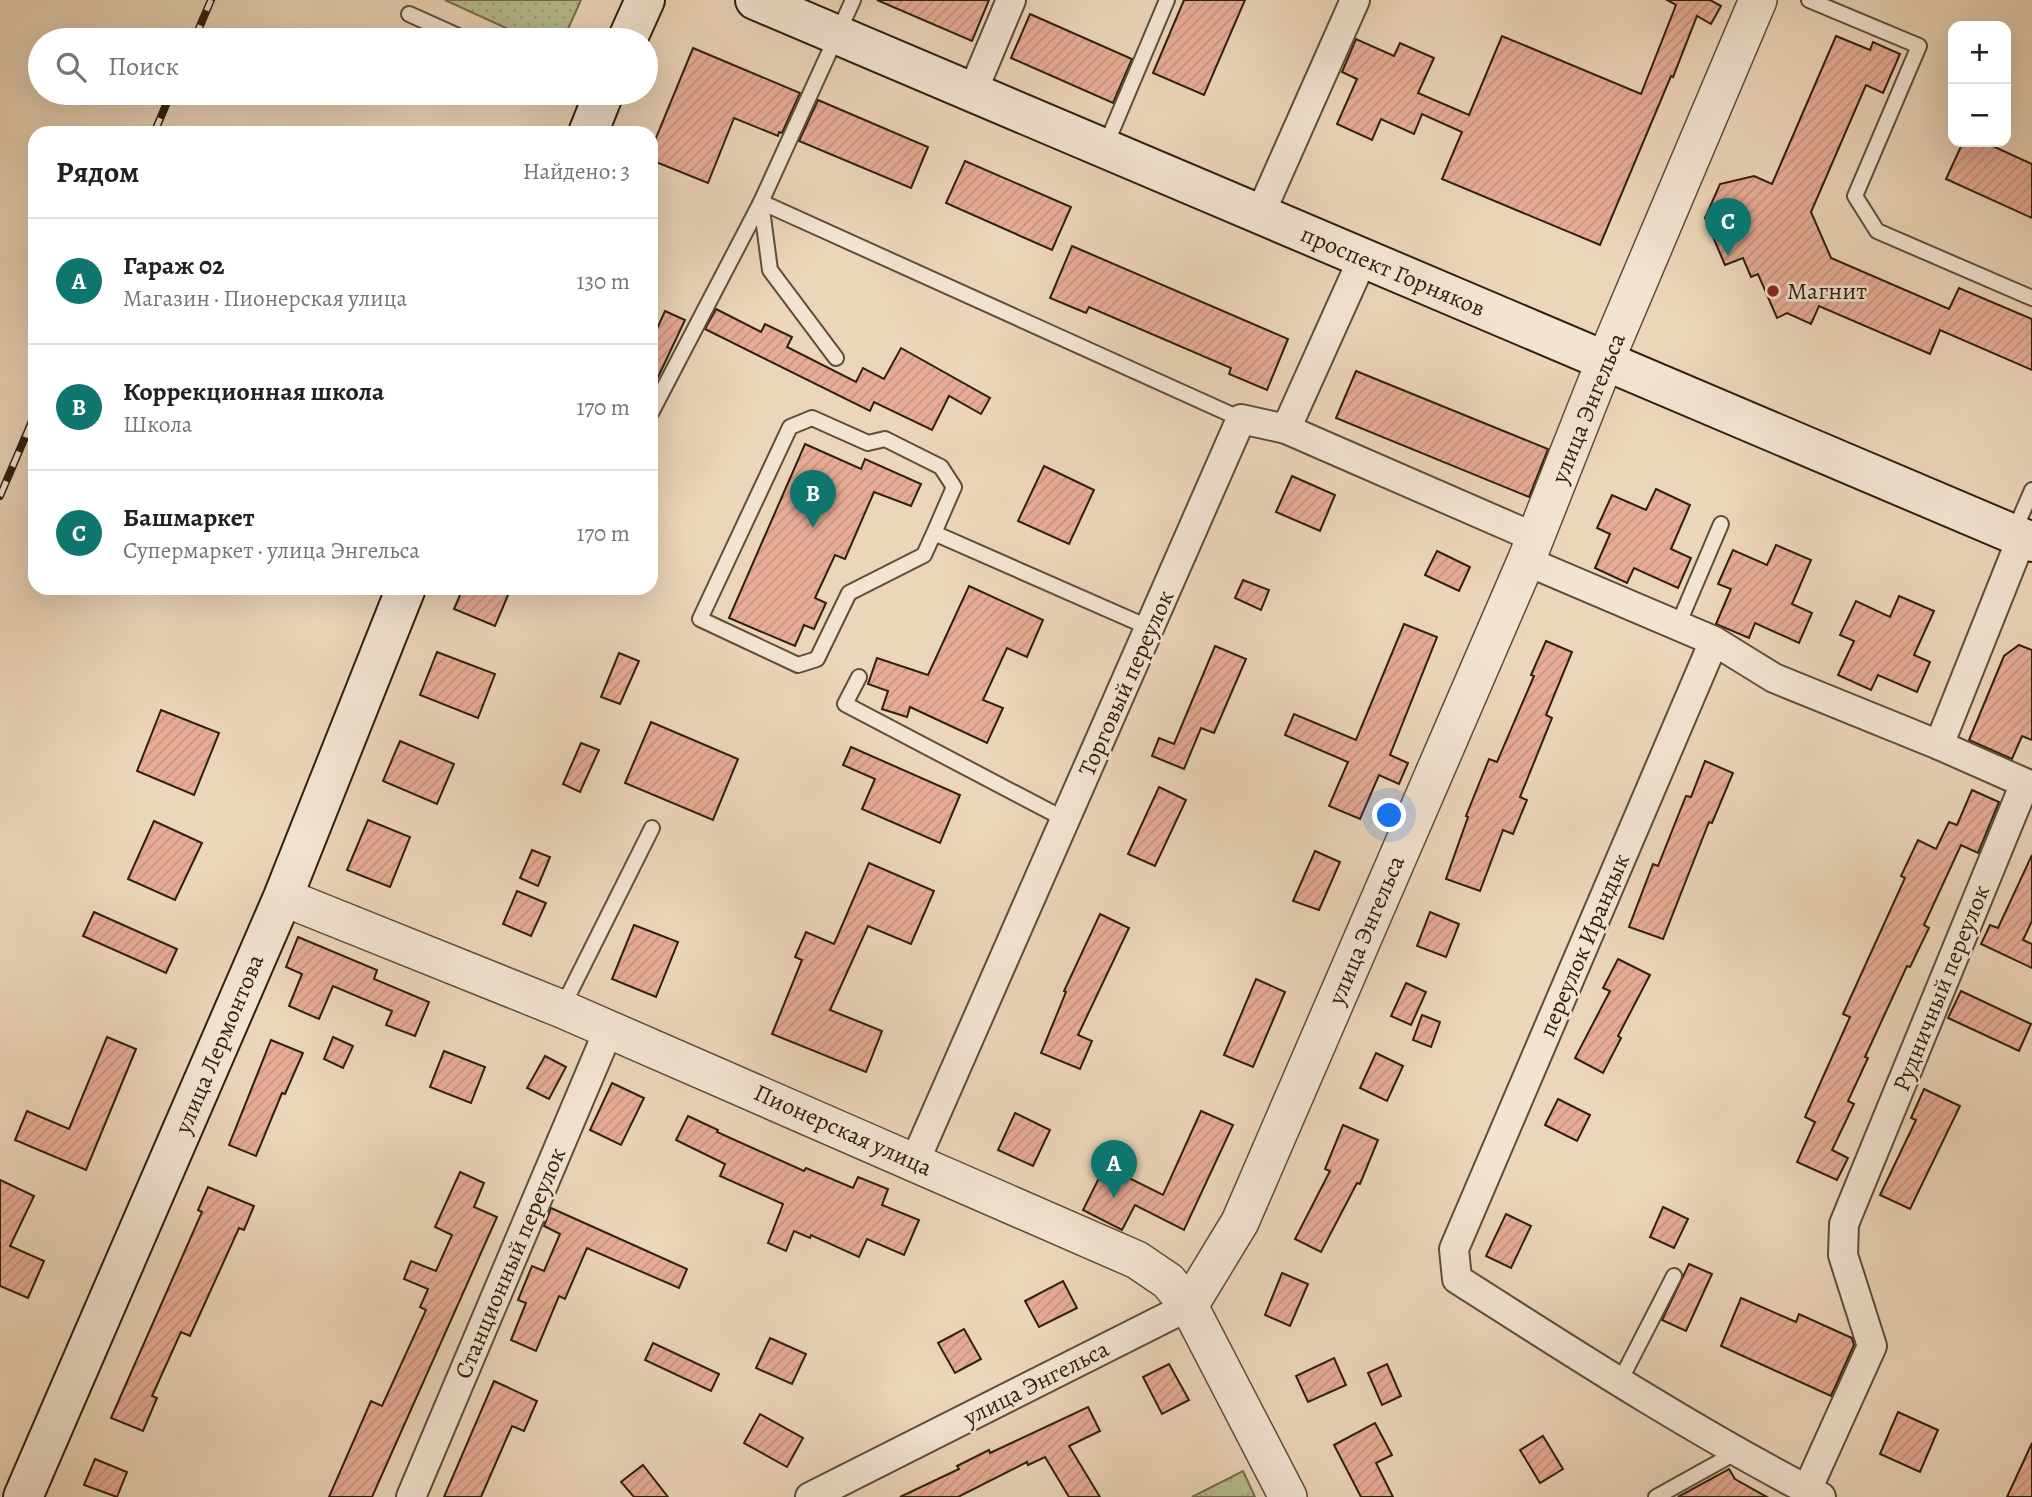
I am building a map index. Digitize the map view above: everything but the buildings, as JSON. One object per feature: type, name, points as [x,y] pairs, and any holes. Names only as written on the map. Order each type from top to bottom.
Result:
[{"type":"main road","points":[[632,28],[645,0]]},
{"type":"main road","name":"проспект Горняков","points":[[755,0],[2022,538]]},
{"type":"main road","name":"улица Лермонтова","points":[[23,1497],[283,897],[403,595]]},
{"type":"street","points":[[972,93],[1010,0]]},
{"type":"street","points":[[1261,214],[1355,0]]},
{"type":"street","name":"улица Энгельса","points":[[810,1497],[1189,1306],[1240,1222],[1531,550],[1605,361],[1758,0]]},
{"type":"street","points":[[1241,419],[1286,429],[1363,258]]},
{"type":"street","name":"Торговый переулок","points":[[915,1161],[1241,419]]},
{"type":"street","name":"Рудничный переулок","points":[[1286,429],[1714,641],[1774,678],[2029,784],[1844,1224],[1843,1255],[1872,1346],[1814,1494]]},
{"type":"street","points":[[1939,745],[2022,538]]},
{"type":"street","name":"переулок Ирандык","points":[[1619,1382],[1457,1279],[1454,1249],[1714,641]]},
{"type":"street","name":"Пионерская улица","points":[[283,897],[562,1009],[1137,1260],[1168,1281],[1189,1306],[1288,1497]]},
{"type":"street","name":"Станционный переулок","points":[[411,1497],[609,1029]]},
{"type":"street","points":[[1619,1382],[1814,1494]]},
{"type":"lane","points":[[658,400],[761,202],[853,0]]},
{"type":"lane","points":[[1104,148],[1167,0]]},
{"type":"lane","points":[[1809,0],[1919,46],[1855,196],[1877,231],[2032,298]]},
{"type":"lane","points":[[409,14],[440,28]]},
{"type":"lane","points":[[761,202],[769,270],[836,358]]},
{"type":"lane","points":[[761,202],[1241,419]]},
{"type":"lane","points":[[812,418],[868,443],[885,439],[941,467],[954,487],[934,533],[924,555],[849,593],[817,659],[797,665],[700,619],[790,427],[812,418]]},
{"type":"lane","points":[[2022,538],[2032,490]]},
{"type":"lane","points":[[1678,625],[1721,524]]},
{"type":"lane","points":[[934,533],[1150,628]]},
{"type":"lane","points":[[859,677],[845,704],[1066,820]]},
{"type":"lane","points":[[562,1009],[652,828]]},
{"type":"lane","points":[[1619,1382],[1674,1276]]},
{"type":"lane","points":[[1657,1497],[1737,1452]]},
{"type":"green space","points":[[445,0],[581,0],[568,28],[506,28]]},
{"type":"green space","points":[[1243,1471],[1255,1497],[1192,1497]]},
{"type":"railway","points":[[199,28],[211,0]]},
{"type":"railway","points":[[157,126],[166,105]]},
{"type":"railway","points":[[0,496],[28,430]]},
{"type":"place","name":"Башмаркет","points":[[1728,256]]},
{"type":"place","name":"Магнит","points":[[1773,291]]},
{"type":"place","name":"Коррекционная школа","points":[[813,528]]},
{"type":"place","name":"Гараж 02","points":[[1114,1198]]}]
